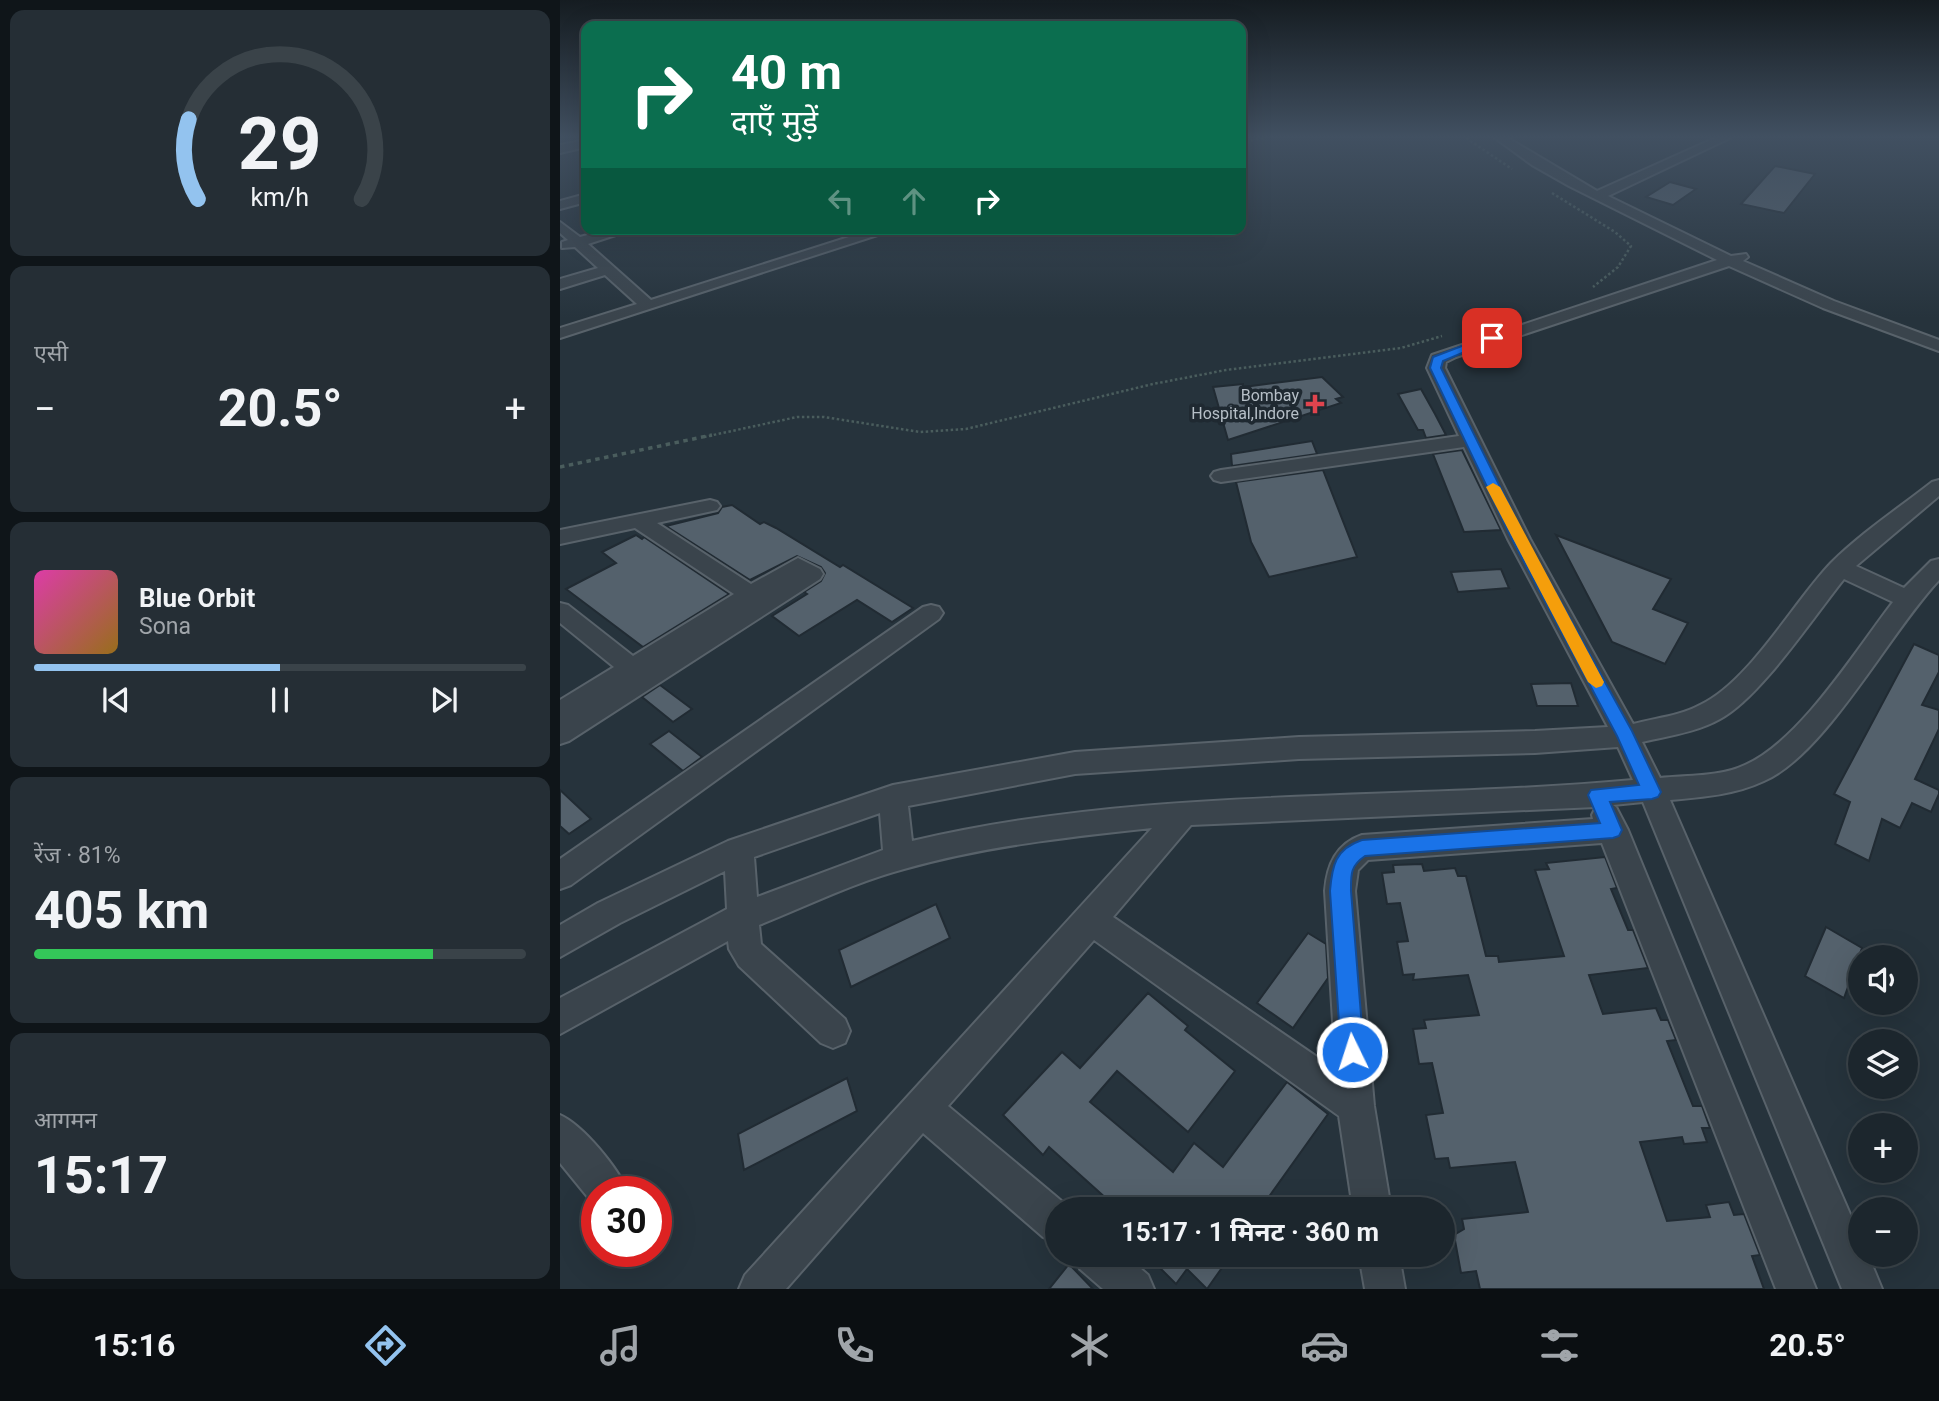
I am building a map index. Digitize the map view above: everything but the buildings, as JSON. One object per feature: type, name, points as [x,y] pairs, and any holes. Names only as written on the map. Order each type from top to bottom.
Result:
[{"type":"street","points":[[1609,198],[1734,259],[1939,346]]},
{"type":"street","points":[[560,205],[581,199]]},
{"type":"street","points":[[560,226],[648,306]]},
{"type":"street","points":[[560,247],[605,235]]},
{"type":"street","points":[[835,235],[849,244]]},
{"type":"street","points":[[560,333],[873,235]]},
{"type":"street","points":[[1861,1289],[1652,792],[1626,736],[1519,539],[1436,368],[1437,359],[1450,353],[1734,259],[1939,336]]},
{"type":"street","points":[[560,284],[610,269]]},
{"type":"street","points":[[1221,476],[1470,440]]},
{"type":"street","points":[[560,942],[609,913],[739,850],[893,797],[1075,763],[1299,748],[1535,742],[1626,736],[1693,719],[1711,712],[1730,698],[1755,673],[1840,568],[1939,486]]},
{"type":"street","points":[[560,537],[709,506]]},
{"type":"street","points":[[639,521],[750,594]]},
{"type":"street","points":[[560,713],[798,565],[812,574],[560,734]]},
{"type":"street","points":[[560,1017],[654,963],[745,916],[899,857],[970,840],[1062,825],[1183,813],[1598,795],[1728,783],[1756,772],[1782,757],[1822,715],[1907,599],[1939,566]]},
{"type":"street","points":[[1840,568],[1907,599]]},
{"type":"street","points":[[560,611],[632,668]]},
{"type":"street","points":[[560,876],[931,612]]},
{"type":"street","points":[[1598,795],[1796,1289]]},
{"type":"street","points":[[893,797],[899,857]]},
{"type":"street","points":[[759,1289],[1091,920],[1183,813]]},
{"type":"street","points":[[1370,1197],[1356,1106],[1340,891],[1342,866],[1349,856],[1362,848],[1613,830]]},
{"type":"street","points":[[739,850],[745,916],[744,940],[750,956],[833,1031]]},
{"type":"street","points":[[1091,920],[1356,1106]]},
{"type":"street","points":[[922,1108],[1045,1213]]},
{"type":"street","points":[[560,1133],[596,1176]]},
{"type":"street","points":[[1108,1267],[1134,1289]]},
{"type":"street","points":[[1381,1267],[1385,1289]]},
{"type":"path","points":[[1559,198],[1615,232],[1631,246],[1618,267],[1587,292]]},
{"type":"path","points":[[560,467],[797,418],[824,417],[920,432],[966,429],[1165,382],[1226,370],[1401,348],[1454,332]]},
{"type":"slow traffic","points":[[1493,487],[1596,682]]},
{"type":"place","name":"Bombay Hospital,Indore","points":[[1315,404]]},
{"type":"route","points":[[1352,1052],[1340,891],[1342,866],[1349,856],[1362,848],[1613,830],[1598,795],[1652,792],[1626,736],[1519,539],[1436,368],[1437,359],[1492,338]]}]
